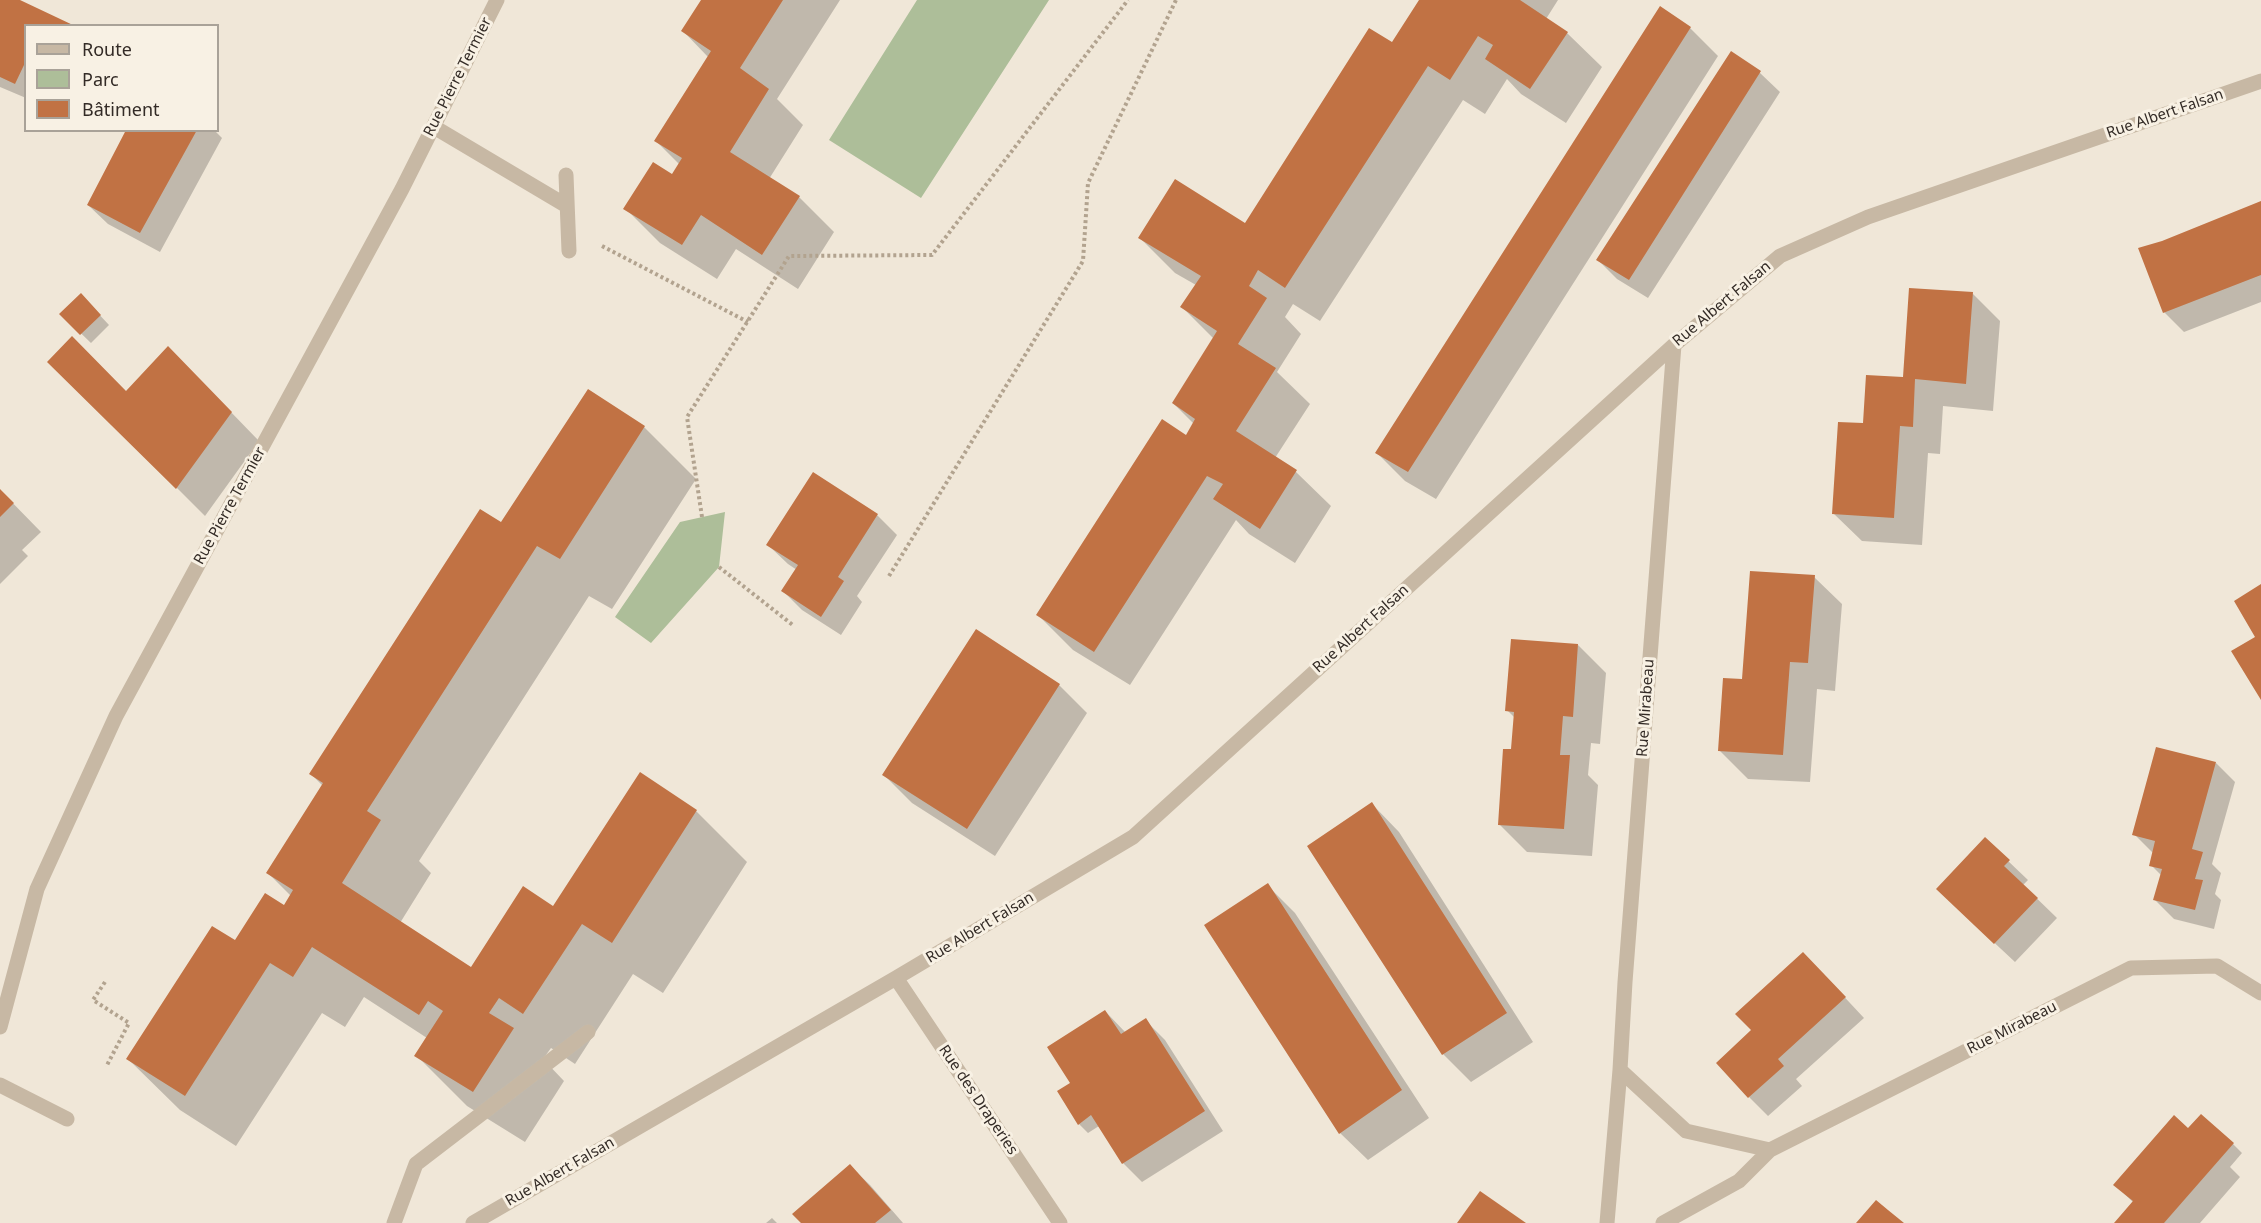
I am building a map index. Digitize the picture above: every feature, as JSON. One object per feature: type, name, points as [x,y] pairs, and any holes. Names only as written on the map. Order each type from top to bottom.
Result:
[{"type":"street","name":"Rue Pierre Termier","points":[[0,1027],[37,889],[116,716],[402,189],[497,0]]},
{"type":"street","name":"Rue Albert Falsan","points":[[473,1223],[896,978],[1133,837],[1674,345],[1780,256],[1868,217],[2261,81]]},
{"type":"street","points":[[434,126],[567,206]]},
{"type":"street","points":[[566,175],[569,251]]},
{"type":"street","name":"Rue Mirabeau","points":[[1607,1223],[1674,345]]},
{"type":"street","name":"Rue Mirabeau","points":[[1663,1223],[1739,1181],[1770,1150],[2131,968],[2217,966],[2261,993]]},
{"type":"street","name":"Rue des Draperies","points":[[896,978],[1060,1223]]},
{"type":"street","points":[[394,1223],[416,1164],[588,1032]]},
{"type":"street","points":[[1620,1070],[1686,1131],[1770,1150]]},
{"type":"street","points":[[0,1085],[67,1119]]},
{"type":"path","points":[[702,518],[687,417],[789,256],[932,255],[1128,0]]},
{"type":"path","points":[[889,576],[1083,261],[1088,183],[1176,0]]},
{"type":"path","points":[[568,228],[748,322]]},
{"type":"path","points":[[719,567],[794,626]]},
{"type":"path","points":[[105,982],[93,1000],[129,1023],[106,1067]]},
{"type":"green space","points":[[917,0],[1049,0],[921,198],[829,140]]},
{"type":"green space","points":[[725,512],[719,567],[651,643],[615,617],[680,522]]},
{"type":"building","points":[[0,0],[20,0],[71,24],[24,24],[24,65],[15,84],[0,77]]},
{"type":"building","points":[[701,0],[783,0],[740,68],[769,89],[730,152],[800,196],[762,255],[701,215],[682,245],[623,209],[653,162],[672,174],[682,158],[654,141],[711,51],[681,31]]},
{"type":"building","points":[[1419,0],[1520,0],[1568,32],[1530,89],[1485,59],[1493,45],[1478,36],[1450,80],[1428,66],[1285,288],[1258,270],[1249,286],[1267,298],[1238,344],[1276,368],[1236,431],[1297,470],[1260,529],[1213,499],[1223,484],[1207,476],[1094,652],[1036,615],[1162,419],[1186,435],[1195,419],[1172,403],[1217,331],[1180,307],[1201,276],[1138,238],[1175,179],[1245,223],[1369,28],[1392,42]]},
{"type":"building","points":[[1660,6],[1691,27],[1408,472],[1375,453]]},
{"type":"building","points":[[1731,51],[1761,71],[1629,280],[1596,260]]},
{"type":"building","points":[[125,132],[196,132],[140,233],[87,205]]},
{"type":"building","points":[[2261,201],[2261,275],[2163,313],[2138,248],[2162,241]]},
{"type":"building","points":[[1909,288],[1973,292],[1966,384],[1915,379],[1913,427],[1900,426],[1894,518],[1832,514],[1838,422],[1863,423],[1866,375],[1903,377]]},
{"type":"building","points":[[81,293],[101,315],[80,335],[59,314]]},
{"type":"building","points":[[72,336],[126,391],[168,346],[232,412],[176,489],[47,362]]},
{"type":"building","points":[[588,389],[645,426],[560,559],[537,546],[367,811],[381,820],[342,883],[471,967],[523,886],[553,906],[640,772],[697,810],[612,943],[582,924],[523,1014],[499,998],[489,1013],[514,1028],[473,1092],[414,1056],[443,1011],[428,1001],[419,1015],[312,947],[293,977],[270,963],[185,1096],[126,1059],[212,926],[235,940],[265,893],[284,905],[293,890],[266,873],[323,783],[309,774],[480,509],[501,522]]},
{"type":"building","points":[[813,472],[878,514],[838,577],[844,581],[821,617],[781,591],[798,565],[766,545]]},
{"type":"building","points":[[0,489],[14,503],[0,517]]},
{"type":"building","points":[[1750,571],[1815,575],[1808,663],[1790,662],[1783,755],[1718,751],[1723,678],[1742,679]]},
{"type":"building","points":[[2261,584],[2261,700],[2231,651],[2255,637],[2234,601]]},
{"type":"building","points":[[976,629],[1060,684],[967,829],[882,775]]},
{"type":"building","points":[[1511,639],[1578,644],[1573,717],[1563,716],[1560,755],[1570,755],[1564,829],[1498,825],[1503,749],[1511,749],[1514,712],[1505,711]]},
{"type":"building","points":[[2156,747],[2216,762],[2192,849],[2203,852],[2195,879],[2203,880],[2195,910],[2153,900],[2162,869],[2149,866],[2155,841],[2132,835]]},
{"type":"building","points":[[1372,802],[1507,1013],[1442,1055],[1307,846]]},
{"type":"building","points":[[1985,837],[2010,860],[2004,866],[2038,898],[1994,944],[1936,889]]},
{"type":"building","points":[[1268,883],[1402,1090],[1339,1134],[1204,925]]},
{"type":"building","points":[[1803,952],[1846,997],[1778,1059],[1784,1066],[1748,1098],[1716,1063],[1751,1030],[1735,1014]]},
{"type":"building","points":[[1105,1010],[1121,1034],[1146,1018],[1205,1111],[1122,1164],[1091,1115],[1078,1125],[1057,1091],[1070,1083],[1047,1047]]},
{"type":"building","points":[[2201,1114],[2234,1143],[2164,1223],[2114,1223],[2133,1201],[2113,1185],[2174,1115],[2188,1128]]},
{"type":"building","points":[[850,1164],[891,1210],[875,1223],[801,1223],[792,1214]]},
{"type":"building","points":[[1480,1191],[1526,1223],[1457,1223]]},
{"type":"building","points":[[1876,1200],[1888,1210],[1904,1223],[1856,1223]]}]
